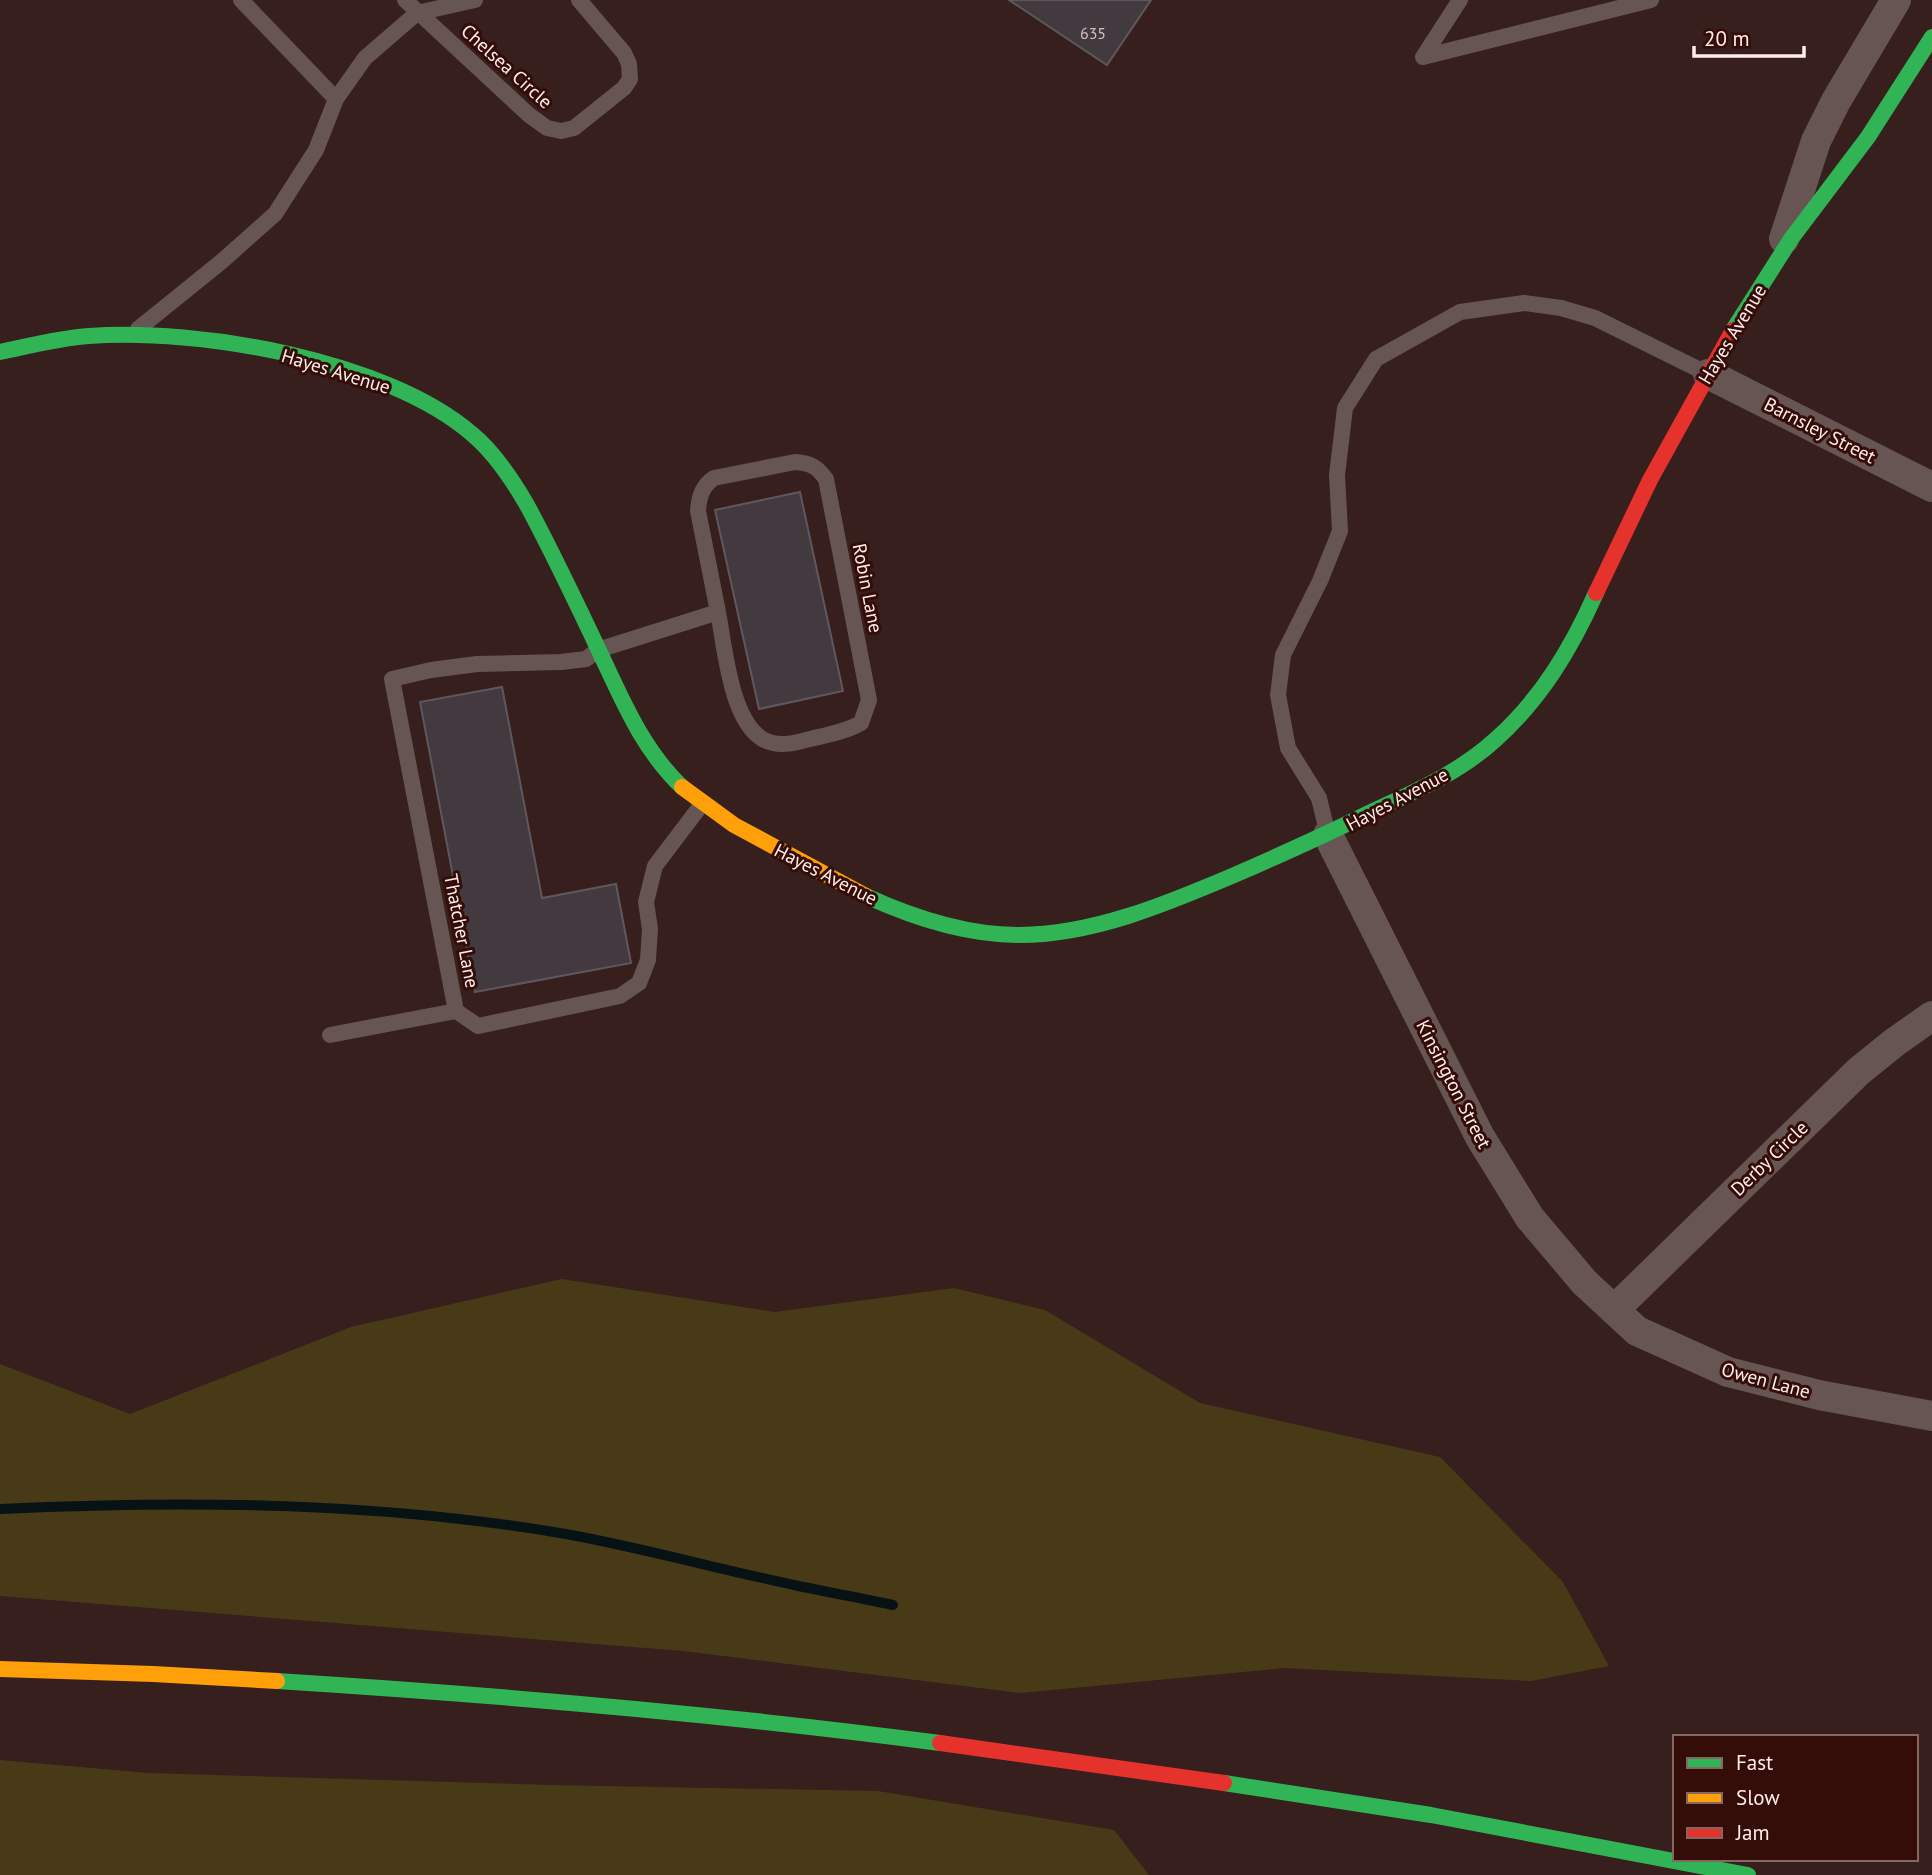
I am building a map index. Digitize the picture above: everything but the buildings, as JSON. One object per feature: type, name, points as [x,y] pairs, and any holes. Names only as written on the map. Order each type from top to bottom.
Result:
[{"type":"main road","name":"Hayes Avenue","points":[[0,352],[58,340],[132,334],[193,339],[258,348],[329,365],[389,385],[420,399],[474,435],[509,473],[567,583],[629,716],[660,765],[702,804],[749,834],[863,897],[923,919],[974,931],[1017,935],[1086,927],[1177,900],[1328,835],[1474,758],[1505,731],[1538,695],[1566,652],[1619,541],[1708,374],[1778,257],[1865,140],[1932,37]]},
{"type":"main road","points":[[0,1669],[153,1674],[468,1693],[795,1724],[1115,1766],[1431,1815],[1673,1861]]},
{"type":"main road","points":[[1674,1861],[1748,1875]]},
{"type":"street","name":"Hayes Avenue","points":[[1778,257],[1816,141],[1836,101],[1896,0]]},
{"type":"street","name":"Barnsley Street","points":[[1708,374],[1932,487]]},
{"type":"street","name":"Kinsington Street","points":[[1328,835],[1480,1137],[1505,1181],[1557,1252],[1614,1310]]},
{"type":"street","name":"Derby Circle","points":[[1614,1310],[1859,1071],[1895,1041],[1932,1016]]},
{"type":"street","name":"Owen Lane","points":[[1614,1310],[1637,1331],[1728,1372],[1819,1395],[1932,1416]]},
{"type":"lane","points":[[241,0],[336,99]]},
{"type":"lane","name":"Chelsea Circle","points":[[405,0],[529,115],[547,128],[561,131],[574,128],[624,88],[630,79],[629,64],[624,53],[579,0]]},
{"type":"lane","name":"Chelsea Circle","points":[[132,334],[275,214],[316,150],[336,99],[365,58],[417,13],[475,0]]},
{"type":"lane","points":[[1460,0],[1423,57],[1651,0]]},
{"type":"lane","points":[[1328,835],[1319,798],[1289,748],[1278,695],[1283,655],[1320,581],[1340,531],[1337,475],[1345,408],[1376,359],[1460,312],[1524,303],[1561,308],[1595,318],[1708,374]]},
{"type":"lane","name":"Robin Lane","points":[[795,462],[808,463],[818,468],[825,480],[869,700],[861,723],[848,730],[787,744],[771,743],[753,734],[744,723],[737,707],[718,612],[698,511],[699,498],[707,483],[714,478],[795,462]]},
{"type":"lane","points":[[598,650],[718,612]]},
{"type":"lane","name":"Thatcher Lane","points":[[598,650],[586,659],[477,664],[431,670],[391,680],[456,1011],[478,1026],[620,996],[639,983],[648,960],[650,929],[646,902],[655,866],[702,804]]},
{"type":"lane","points":[[330,1035],[456,1011]]},
{"type":"shaded area","points":[[562,1279],[775,1312],[954,1288],[1045,1310],[1200,1403],[1440,1457],[1563,1582],[1609,1666],[1531,1681],[1285,1668],[1020,1693],[683,1651],[0,1596],[0,1364],[130,1414],[351,1327]]},
{"type":"shaded area","points":[[0,1760],[148,1773],[878,1791],[1114,1830],[1149,1875],[0,1875]]},
{"type":"waterway","points":[[0,1509],[142,1505],[284,1506],[425,1515],[566,1534],[893,1605]]},
{"type":"traffic: fast","points":[[1733,330],[1791,239],[1868,137],[1932,37]]},
{"type":"traffic: fast","points":[[0,352],[89,336],[134,335],[236,344],[290,354],[342,368],[392,386],[436,408],[480,441],[496,458],[515,486],[556,562],[636,726],[657,758],[682,787]]},
{"type":"traffic: fast","points":[[866,896],[940,924],[979,932],[1019,935],[1046,934],[1101,924],[1207,887],[1417,790],[1450,773],[1481,752],[1512,724],[1541,690],[1576,634],[1596,593]]},
{"type":"traffic: fast","points":[[277,1681],[609,1706],[940,1743]]},
{"type":"traffic: fast","points":[[1224,1783],[1431,1815],[1673,1861]]},
{"type":"traffic: fast","points":[[1674,1861],[1748,1875]]},
{"type":"traffic: slow","points":[[682,787],[734,825],[866,896]]},
{"type":"traffic: slow","points":[[0,1669],[277,1681]]},
{"type":"traffic: jam","points":[[1596,593],[1650,480],[1733,330]]},
{"type":"traffic: jam","points":[[940,1743],[1224,1783]]}]
